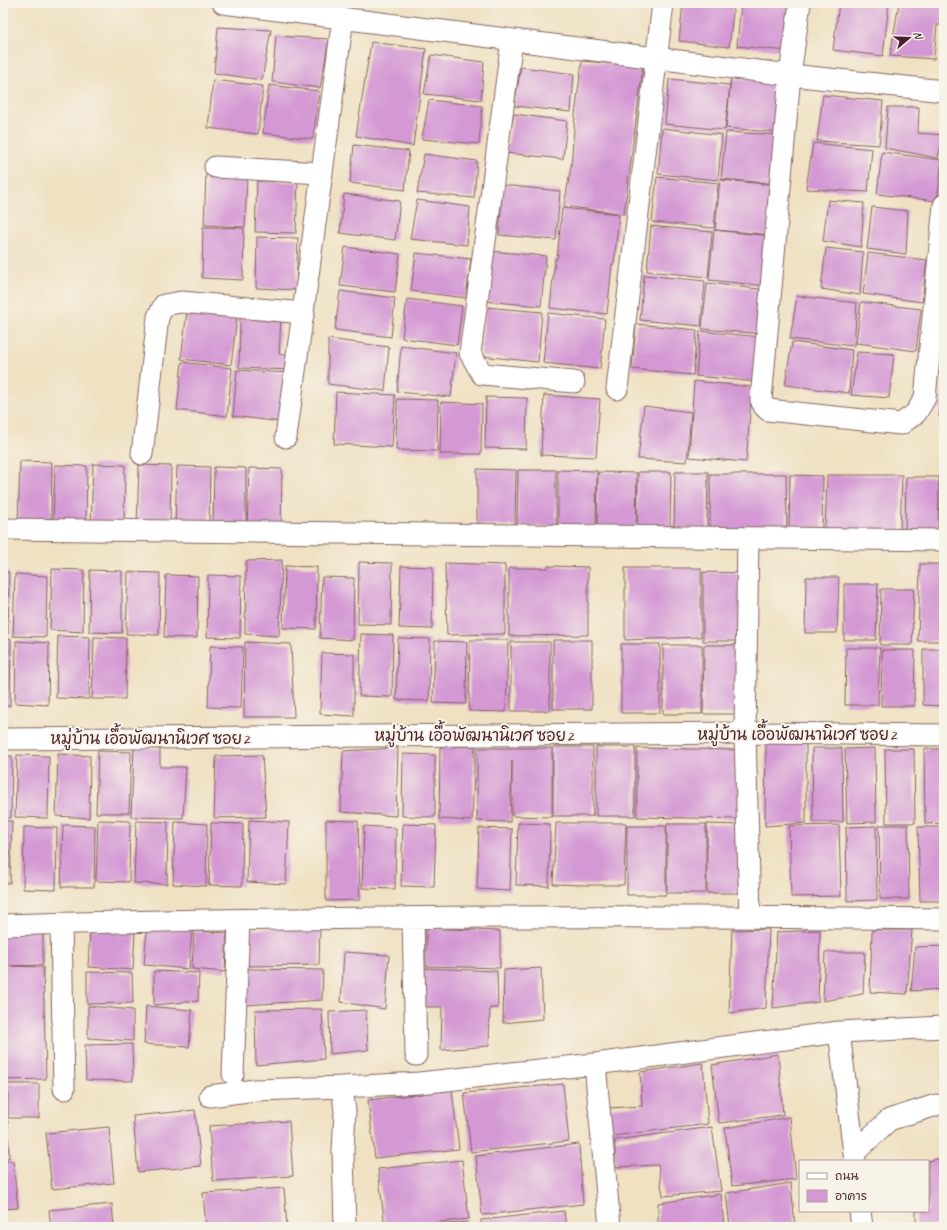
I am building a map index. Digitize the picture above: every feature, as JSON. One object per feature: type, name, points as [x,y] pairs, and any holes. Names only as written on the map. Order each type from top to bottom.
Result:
[{"type":"street","points":[[223,3],[790,75],[944,91]]},
{"type":"street","points":[[617,389],[663,3]]},
{"type":"street","points":[[800,3],[790,75],[761,400],[768,410],[901,424],[916,413],[925,398],[944,205]]},
{"type":"street","points":[[286,438],[343,18]]},
{"type":"street","points":[[512,40],[470,353],[482,374],[574,382]]},
{"type":"street","points":[[215,167],[322,173]]},
{"type":"street","points":[[142,454],[158,317],[164,305],[180,302],[304,313]]},
{"type":"street","points":[[3,529],[944,540]]},
{"type":"street","points":[[748,538],[745,733],[750,917]]},
{"type":"street","name":"หมู่บ้าน เอื้อพัฒนานิเวศ ซอย2","points":[[3,739],[745,733],[944,735]]},
{"type":"street","points":[[3,925],[413,918],[750,917],[944,919]]},
{"type":"street","points":[[413,918],[416,1055]]},
{"type":"street","points":[[233,1074],[239,921]]},
{"type":"street","points":[[62,923],[64,1089]]},
{"type":"street","points":[[210,1096],[255,1090],[420,1083],[594,1064],[839,1032],[944,1027]]},
{"type":"street","points":[[839,1032],[854,1157]]},
{"type":"street","points":[[594,1064],[610,1227]]},
{"type":"street","points":[[342,1087],[345,1110],[343,1151],[345,1227]]},
{"type":"street","points":[[854,1157],[889,1120],[936,1105]]},
{"type":"street","points":[[860,1212],[862,1227]]},
{"type":"building","points":[[683,3],[734,3],[729,47],[679,41]]},
{"type":"building","points":[[741,3],[792,3],[787,51],[737,46]]},
{"type":"building","points":[[839,3],[889,3],[883,56],[833,50]]},
{"type":"building","points":[[899,3],[944,4],[944,25],[937,25],[934,59],[890,56]]},
{"type":"building","points":[[218,27],[271,30],[262,80],[214,73]]},
{"type":"building","points":[[276,36],[329,39],[320,88],[272,82]]},
{"type":"building","points":[[371,42],[426,49],[413,146],[356,136]]},
{"type":"building","points":[[431,55],[484,62],[481,100],[424,94]]},
{"type":"building","points":[[582,61],[643,66],[624,214],[564,206],[571,167],[575,115]]},
{"type":"building","points":[[521,67],[574,74],[571,112],[514,106]]},
{"type":"building","points":[[731,78],[788,84],[783,133],[726,128]]},
{"type":"building","points":[[669,79],[730,85],[725,130],[665,124]]},
{"type":"building","points":[[213,80],[263,86],[258,134],[208,128]]},
{"type":"building","points":[[269,85],[319,91],[313,139],[263,133]]},
{"type":"building","points":[[823,95],[883,101],[879,145],[817,141]]},
{"type":"building","points":[[429,100],[482,106],[479,144],[422,139]]},
{"type":"building","points":[[888,107],[919,107],[918,133],[943,135],[938,158],[885,148]]},
{"type":"building","points":[[514,114],[567,121],[563,159],[506,153]]},
{"type":"building","points":[[662,128],[722,135],[718,180],[658,174]]},
{"type":"building","points":[[726,132],[782,135],[778,184],[721,179]]},
{"type":"building","points":[[813,143],[872,149],[868,192],[806,189]]},
{"type":"building","points":[[354,145],[409,151],[405,190],[350,183]]},
{"type":"building","points":[[882,152],[942,160],[937,201],[877,194]]},
{"type":"building","points":[[424,154],[477,161],[474,198],[417,193]]},
{"type":"building","points":[[206,174],[247,176],[245,227],[204,225]]},
{"type":"building","points":[[657,177],[718,183],[714,228],[652,222]]},
{"type":"building","points":[[720,180],[777,185],[772,235],[715,230]]},
{"type":"building","points":[[257,181],[298,182],[296,233],[255,232]]},
{"type":"building","points":[[503,185],[560,191],[556,240],[499,235]]},
{"type":"building","points":[[344,194],[400,201],[395,240],[340,233]]},
{"type":"building","points":[[417,200],[470,207],[467,245],[410,239]]},
{"type":"building","points":[[828,200],[864,203],[861,247],[823,241]]},
{"type":"building","points":[[872,207],[908,211],[906,254],[867,249]]},
{"type":"building","points":[[562,208],[619,214],[607,314],[550,308]]},
{"type":"building","points":[[651,226],[712,232],[708,277],[647,271]]},
{"type":"building","points":[[203,227],[244,228],[243,280],[202,278]]},
{"type":"building","points":[[714,230],[771,236],[766,286],[709,280]]},
{"type":"building","points":[[257,237],[298,238],[296,290],[256,288]]},
{"type":"building","points":[[345,247],[400,254],[395,292],[340,286]]},
{"type":"building","points":[[826,248],[863,252],[860,295],[821,289]]},
{"type":"building","points":[[489,251],[546,256],[541,306],[484,301]]},
{"type":"building","points":[[416,253],[471,259],[466,298],[411,291]]},
{"type":"building","points":[[868,253],[927,260],[922,302],[863,294]]},
{"type":"building","points":[[644,275],[705,281],[701,326],[640,320]]},
{"type":"building","points":[[707,283],[767,290],[763,334],[702,329]]},
{"type":"building","points":[[340,291],[395,298],[391,337],[335,330]]},
{"type":"building","points":[[797,296],[857,303],[854,346],[790,339]]},
{"type":"building","points":[[407,299],[462,306],[457,345],[402,338]]},
{"type":"building","points":[[861,302],[921,309],[916,351],[856,343]]},
{"type":"building","points":[[485,307],[542,312],[538,362],[481,356]]},
{"type":"building","points":[[187,311],[237,317],[231,365],[181,359]]},
{"type":"building","points":[[548,313],[605,319],[600,369],[543,363]]},
{"type":"building","points":[[240,317],[281,318],[279,354],[294,357],[291,370],[239,368]]},
{"type":"building","points":[[636,324],[697,330],[693,375],[632,369]]},
{"type":"building","points":[[700,331],[761,337],[757,382],[696,376]]},
{"type":"building","points":[[328,339],[389,347],[385,391],[328,384]]},
{"type":"building","points":[[792,342],[852,350],[849,393],[785,385]]},
{"type":"building","points":[[401,346],[456,353],[451,397],[397,392]]},
{"type":"building","points":[[857,352],[894,354],[889,398],[851,395]]},
{"type":"building","points":[[182,362],[232,368],[227,416],[177,410]]},
{"type":"building","points":[[237,370],[290,373],[281,422],[233,416]]},
{"type":"building","points":[[694,381],[752,387],[746,462],[689,457]]},
{"type":"building","points":[[944,391],[944,418],[939,417]]},
{"type":"building","points":[[336,392],[395,395],[392,447],[334,444]]},
{"type":"building","points":[[544,395],[600,399],[596,457],[541,455]]},
{"type":"building","points":[[486,397],[527,398],[526,449],[485,448]]},
{"type":"building","points":[[397,399],[438,400],[437,451],[396,450]]},
{"type":"building","points":[[441,402],[482,404],[481,454],[440,454]]},
{"type":"building","points":[[644,406],[691,412],[687,462],[638,459]]},
{"type":"building","points":[[20,461],[52,462],[51,524],[18,523]]},
{"type":"building","points":[[93,464],[125,465],[124,526],[91,526]]},
{"type":"building","points":[[55,465],[87,466],[86,528],[53,526]]},
{"type":"building","points":[[139,465],[171,466],[170,528],[137,527]]},
{"type":"building","points":[[177,466],[210,467],[209,529],[175,527]]},
{"type":"building","points":[[214,467],[246,468],[246,530],[213,529]]},
{"type":"building","points":[[249,468],[282,469],[281,531],[247,530]]},
{"type":"building","points":[[477,469],[516,470],[515,526],[477,525]]},
{"type":"building","points":[[518,470],[556,470],[556,527],[517,526]]},
{"type":"building","points":[[558,470],[597,471],[596,527],[558,527]]},
{"type":"building","points":[[598,472],[637,473],[636,529],[597,529]]},
{"type":"building","points":[[638,472],[671,472],[670,529],[637,529]]},
{"type":"building","points":[[675,472],[708,472],[707,528],[674,528]]},
{"type":"building","points":[[941,472],[944,472],[944,528],[940,528]]},
{"type":"building","points":[[710,474],[786,474],[787,530],[710,530]]},
{"type":"building","points":[[790,475],[823,476],[822,532],[789,532]]},
{"type":"building","points":[[827,475],[902,475],[900,532],[825,531]]},
{"type":"building","points":[[906,477],[939,477],[938,533],[905,534]]},
{"type":"building","points":[[282,560],[279,636],[245,634],[246,561]]},
{"type":"building","points":[[359,562],[392,563],[391,625],[358,624]]},
{"type":"building","points":[[445,563],[505,565],[505,634],[447,635]]},
{"type":"building","points":[[920,564],[944,564],[944,641],[918,641]]},
{"type":"building","points":[[285,566],[317,567],[316,629],[283,628]]},
{"type":"building","points":[[401,566],[433,567],[432,629],[399,628]]},
{"type":"building","points":[[548,566],[588,567],[588,635],[509,636],[509,568],[548,568]]},
{"type":"building","points":[[625,568],[701,568],[701,637],[625,640]]},
{"type":"building","points":[[52,569],[84,570],[83,632],[50,630]]},
{"type":"building","points":[[90,570],[122,571],[122,633],[89,632]]},
{"type":"building","points":[[3,572],[9,572],[8,634],[3,634]]},
{"type":"building","points":[[128,572],[160,573],[159,635],[126,634]]},
{"type":"building","points":[[703,572],[743,573],[742,641],[703,641]]},
{"type":"building","points":[[15,574],[47,576],[46,637],[13,636]]},
{"type":"building","points":[[166,575],[198,576],[197,638],[164,637]]},
{"type":"building","points":[[208,575],[241,576],[240,638],[207,637]]},
{"type":"building","points":[[322,577],[354,578],[353,640],[320,638]]},
{"type":"building","points":[[806,577],[839,577],[837,633],[805,633]]},
{"type":"building","points":[[844,584],[878,584],[876,640],[844,640]]},
{"type":"building","points":[[881,589],[914,589],[912,645],[880,645]]},
{"type":"building","points":[[361,634],[393,635],[392,697],[359,696]]},
{"type":"building","points":[[58,636],[90,637],[89,699],[56,698]]},
{"type":"building","points":[[94,637],[126,638],[125,699],[92,699]]},
{"type":"building","points":[[398,638],[430,639],[429,701],[396,700]]},
{"type":"building","points":[[3,639],[11,639],[10,706],[3,706]]},
{"type":"building","points":[[470,640],[508,640],[506,712],[469,711]]},
{"type":"building","points":[[553,640],[592,640],[592,709],[553,709]]},
{"type":"building","points":[[16,641],[49,643],[48,705],[15,703]]},
{"type":"building","points":[[435,641],[467,642],[466,704],[433,703]]},
{"type":"building","points":[[245,642],[291,644],[294,717],[244,717]]},
{"type":"building","points":[[511,642],[550,642],[550,711],[511,711]]},
{"type":"building","points":[[621,644],[660,644],[660,713],[621,713]]},
{"type":"building","points":[[663,645],[702,645],[702,714],[663,714]]},
{"type":"building","points":[[704,645],[743,645],[743,714],[703,714]]},
{"type":"building","points":[[210,646],[243,647],[241,708],[208,707]]},
{"type":"building","points":[[846,648],[880,648],[878,705],[845,705]]},
{"type":"building","points":[[923,649],[944,649],[944,706],[923,705]]},
{"type":"building","points":[[882,650],[915,650],[914,706],[881,706]]},
{"type":"building","points":[[322,653],[354,654],[354,716],[320,714]]},
{"type":"building","points":[[766,738],[806,740],[806,823],[765,826]]},
{"type":"building","points":[[475,746],[472,821],[439,819],[440,747]]},
{"type":"building","points":[[134,747],[160,749],[160,767],[186,767],[183,818],[131,817]]},
{"type":"building","points":[[553,747],[593,747],[593,816],[553,816]]},
{"type":"building","points":[[596,747],[635,747],[635,816],[596,816]]},
{"type":"building","points":[[398,748],[396,816],[341,812],[343,751]]},
{"type":"building","points":[[477,748],[552,748],[552,817],[512,816],[512,761],[510,822],[477,821]]},
{"type":"building","points":[[637,748],[742,750],[741,819],[637,817]]},
{"type":"building","points":[[812,748],[842,748],[843,822],[813,822]]},
{"type":"building","points":[[875,748],[876,822],[847,823],[845,749]]},
{"type":"building","points":[[885,749],[914,749],[915,823],[886,823]]},
{"type":"building","points":[[924,749],[944,749],[944,823],[925,824]]},
{"type":"building","points":[[98,751],[131,752],[129,813],[96,813]]},
{"type":"building","points":[[58,754],[90,756],[89,818],[56,816]]},
{"type":"building","points":[[403,754],[435,755],[435,817],[402,816]]},
{"type":"building","points":[[17,755],[49,756],[48,818],[15,817]]},
{"type":"building","points":[[262,755],[266,817],[214,818],[216,756]]},
{"type":"building","points":[[3,756],[12,756],[11,818],[3,818]]},
{"type":"building","points":[[98,820],[130,821],[129,882],[96,881]]},
{"type":"building","points":[[249,820],[289,822],[286,884],[247,882]]},
{"type":"building","points":[[326,820],[358,821],[360,900],[326,901]]},
{"type":"building","points":[[3,821],[12,821],[10,883],[3,883]]},
{"type":"building","points":[[136,821],[168,822],[167,884],[134,883]]},
{"type":"building","points":[[175,822],[207,824],[206,886],[173,884]]},
{"type":"building","points":[[211,823],[243,824],[242,886],[209,885]]},
{"type":"building","points":[[518,823],[550,824],[549,886],[516,885]]},
{"type":"building","points":[[556,823],[626,823],[624,885],[553,884]]},
{"type":"building","points":[[403,824],[436,825],[434,887],[401,886]]},
{"type":"building","points":[[667,824],[706,824],[706,893],[667,893]]},
{"type":"building","points":[[707,824],[743,825],[743,893],[707,893]]},
{"type":"building","points":[[63,825],[95,826],[94,887],[61,887]]},
{"type":"building","points":[[839,825],[841,896],[791,897],[789,826]]},
{"type":"building","points":[[879,825],[908,825],[909,899],[880,899]]},
{"type":"building","points":[[364,826],[396,828],[395,889],[362,888]]},
{"type":"building","points":[[627,826],[666,826],[666,895],[627,895]]},
{"type":"building","points":[[876,826],[877,900],[847,901],[846,827]]},
{"type":"building","points":[[24,827],[57,828],[56,890],[23,889]]},
{"type":"building","points":[[918,827],[944,827],[944,901],[920,901]]},
{"type":"building","points":[[479,828],[512,829],[510,891],[477,889]]},
{"type":"building","points":[[3,927],[43,928],[43,965],[3,966]]},
{"type":"building","points":[[320,927],[319,965],[245,966],[245,930]]},
{"type":"building","points":[[147,928],[192,931],[189,969],[144,965]]},
{"type":"building","points":[[426,928],[500,931],[500,968],[426,966]]},
{"type":"building","points":[[90,929],[135,933],[133,970],[88,967]]},
{"type":"building","points":[[769,929],[766,1008],[729,1013],[732,930]]},
{"type":"building","points":[[820,930],[818,1002],[773,1008],[777,932]]},
{"type":"building","points":[[872,930],[912,930],[907,994],[870,992]]},
{"type":"building","points":[[194,931],[227,933],[225,972],[192,969]]},
{"type":"building","points":[[944,946],[944,989],[911,991],[915,947]]},
{"type":"building","points":[[344,952],[389,955],[385,1009],[341,1002]]},
{"type":"building","points":[[825,952],[865,952],[863,994],[823,1001]]},
{"type":"building","points":[[3,966],[43,967],[46,1079],[3,1080]]},
{"type":"building","points":[[423,968],[497,971],[498,1008],[490,1008],[489,1046],[441,1050],[442,1007],[423,1007]]},
{"type":"building","points":[[541,968],[543,1019],[503,1023],[504,970]]},
{"type":"building","points":[[246,969],[323,970],[322,1000],[246,1005]]},
{"type":"building","points":[[154,971],[199,973],[198,1001],[154,1005]]},
{"type":"building","points":[[87,972],[132,973],[133,1003],[87,1004]]},
{"type":"building","points":[[88,1006],[133,1010],[133,1041],[88,1038]]},
{"type":"building","points":[[146,1006],[192,1010],[189,1047],[144,1044]]},
{"type":"building","points":[[322,1009],[324,1059],[256,1065],[255,1010]]},
{"type":"building","points":[[366,1010],[368,1050],[330,1054],[329,1012]]},
{"type":"building","points":[[132,1044],[133,1081],[86,1080],[85,1045]]},
{"type":"building","points":[[778,1054],[783,1115],[719,1123],[712,1065]]},
{"type":"building","points":[[703,1063],[708,1124],[612,1136],[609,1108],[642,1106],[640,1072]]},
{"type":"building","points":[[941,1063],[944,1063],[944,1090],[943,1090]]},
{"type":"building","points":[[8,1084],[39,1084],[39,1118],[8,1118]]},
{"type":"building","points":[[563,1084],[569,1141],[471,1152],[464,1093]]},
{"type":"building","points":[[452,1090],[459,1149],[375,1158],[368,1100]]},
{"type":"building","points":[[195,1110],[201,1166],[138,1172],[133,1116]]},
{"type":"building","points":[[790,1117],[796,1179],[732,1186],[725,1128]]},
{"type":"building","points":[[3,1121],[8,1121],[9,1158],[3,1158]]},
{"type":"building","points":[[289,1121],[293,1176],[213,1181],[209,1126]]},
{"type":"building","points":[[109,1127],[114,1183],[52,1189],[46,1133]]},
{"type":"building","points":[[712,1127],[721,1191],[663,1196],[658,1165],[615,1167],[615,1140]]},
{"type":"building","points":[[579,1144],[583,1204],[482,1215],[476,1156]]},
{"type":"building","points":[[944,1157],[944,1225],[916,1227],[916,1212],[929,1212],[929,1161]]},
{"type":"building","points":[[462,1160],[469,1219],[398,1227],[385,1227],[378,1169]]},
{"type":"building","points":[[3,1161],[13,1161],[18,1208],[3,1209]]},
{"type":"building","points":[[791,1183],[795,1227],[730,1227],[726,1193]]},
{"type":"building","points":[[284,1188],[287,1227],[206,1227],[203,1193]]},
{"type":"building","points":[[721,1194],[724,1227],[658,1227],[658,1203]]},
{"type":"building","points":[[112,1204],[114,1227],[51,1227],[49,1210]]},
{"type":"building","points":[[564,1211],[566,1227],[481,1227],[481,1220]]},
{"type":"building","points":[[467,1222],[468,1227],[429,1227],[429,1226]]}]
